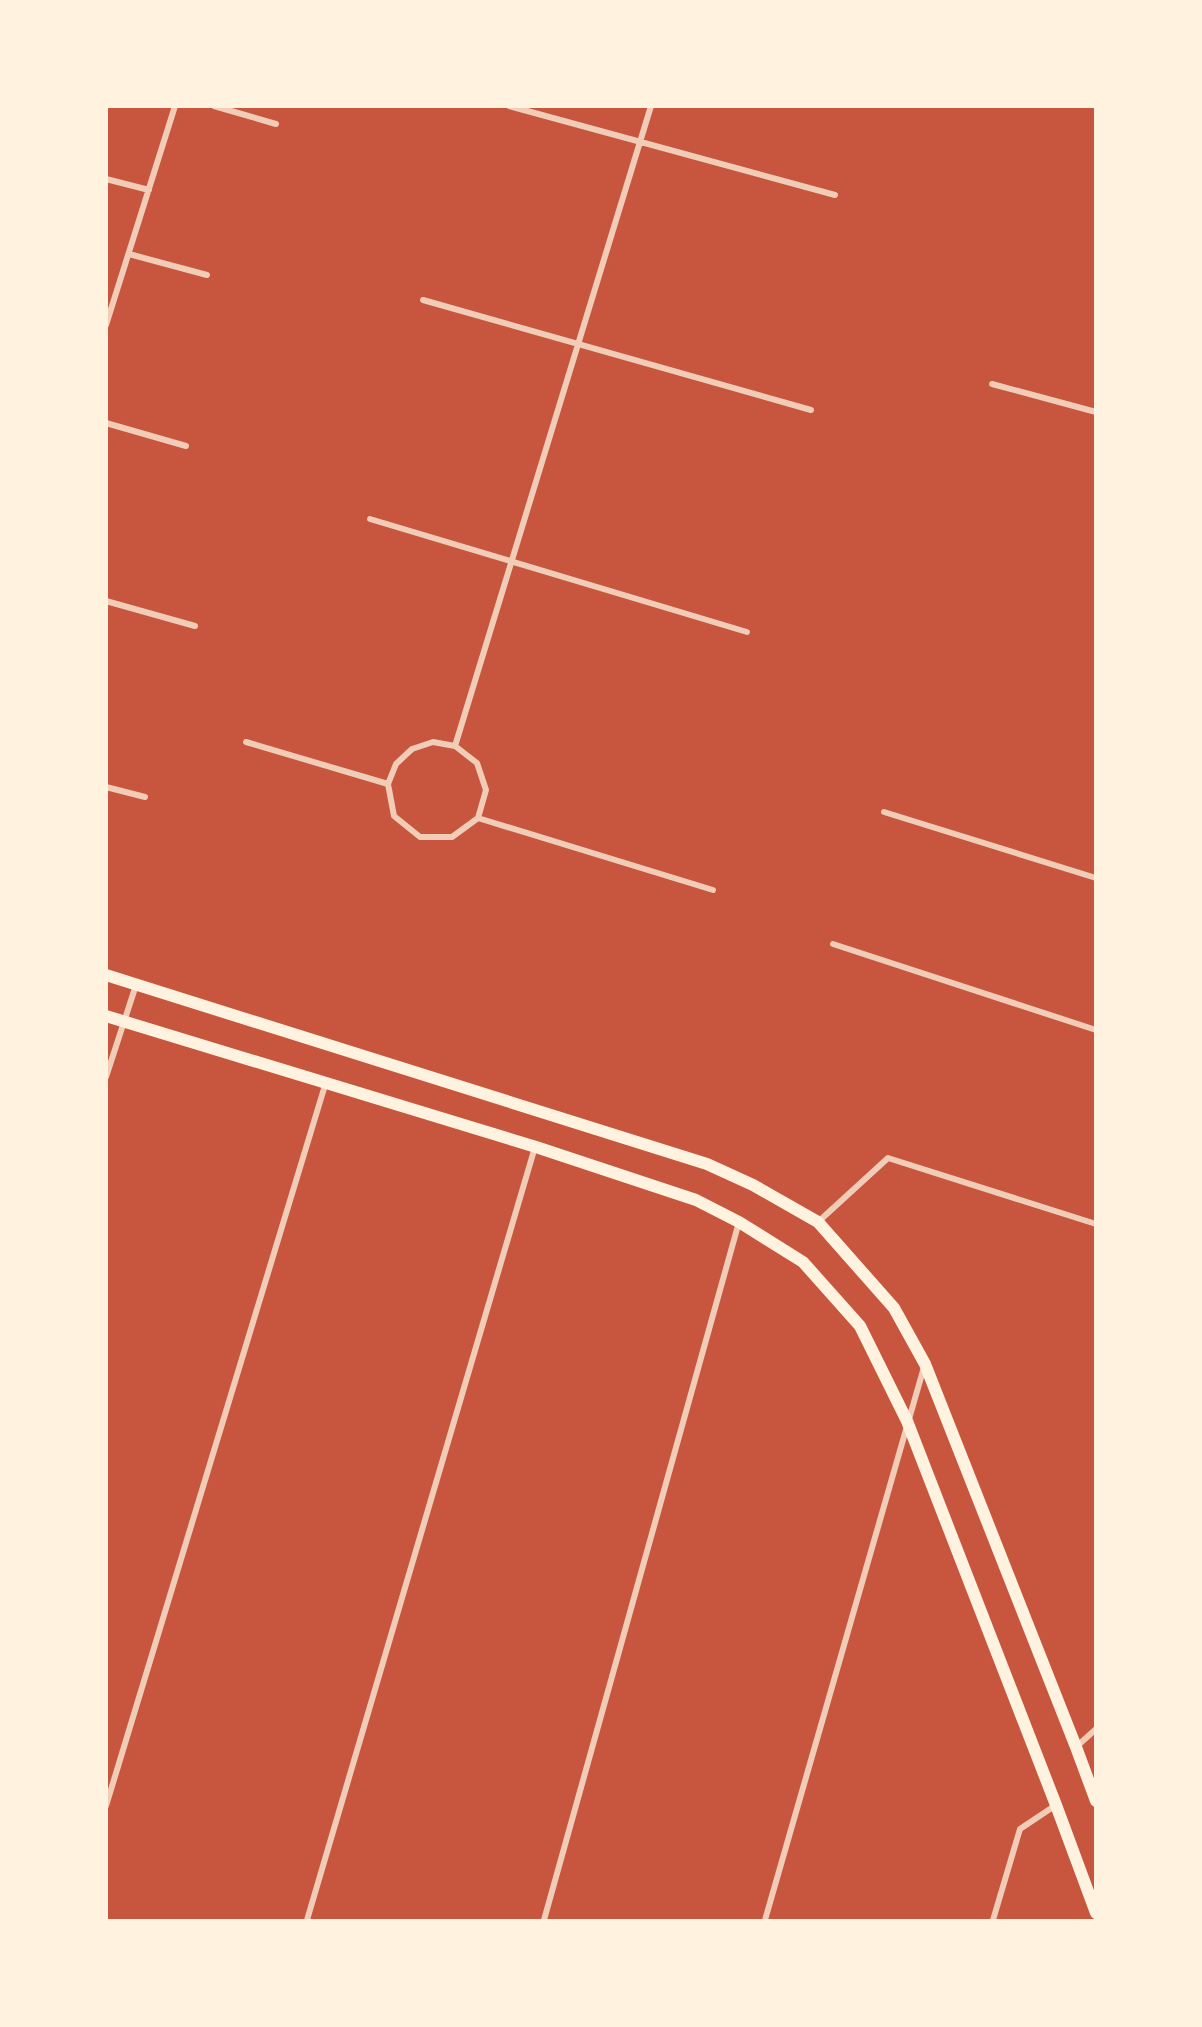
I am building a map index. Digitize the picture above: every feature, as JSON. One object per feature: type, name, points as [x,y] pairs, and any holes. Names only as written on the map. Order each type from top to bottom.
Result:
[{"type":"main road","points":[[106,975],[707,1164],[753,1185],[818,1222],[894,1308],[925,1364],[1076,1747],[1095,1801]]},
{"type":"main road","points":[[106,1016],[536,1147],[696,1200],[739,1222],[803,1262],[860,1326],[907,1421],[1056,1805],[1095,1913]]},
{"type":"street","points":[[106,325],[175,106]]},
{"type":"street","points":[[214,106],[276,123]]},
{"type":"street","points":[[509,106],[835,195]]},
{"type":"street","points":[[455,746],[651,106]]},
{"type":"street","points":[[106,179],[149,190]]},
{"type":"street","points":[[129,254],[207,275]]},
{"type":"street","points":[[423,300],[811,410]]},
{"type":"street","points":[[992,384],[1095,412]]},
{"type":"street","points":[[106,423],[186,446]]},
{"type":"street","points":[[370,519],[747,632]]},
{"type":"street","points":[[106,601],[195,626]]},
{"type":"street","points":[[246,742],[388,784]]},
{"type":"street","points":[[433,742],[455,746],[477,763],[486,790],[478,818],[452,837],[420,837],[394,816],[388,784],[396,764],[412,749],[433,742]]},
{"type":"street","points":[[106,787],[145,797]]},
{"type":"street","points":[[884,812],[1095,878]]},
{"type":"street","points":[[478,818],[713,890]]},
{"type":"street","points":[[833,945],[1095,1030]]},
{"type":"street","points":[[106,1077],[136,984]]},
{"type":"street","points":[[106,1806],[327,1082]]},
{"type":"street","points":[[307,1920],[536,1147]]},
{"type":"street","points":[[818,1222],[888,1158],[1095,1224]]},
{"type":"street","points":[[544,1920],[739,1222]]},
{"type":"street","points":[[765,1920],[925,1364]]},
{"type":"street","points":[[1076,1747],[1095,1729]]},
{"type":"street","points":[[993,1920],[1020,1829],[1056,1805]]}]
